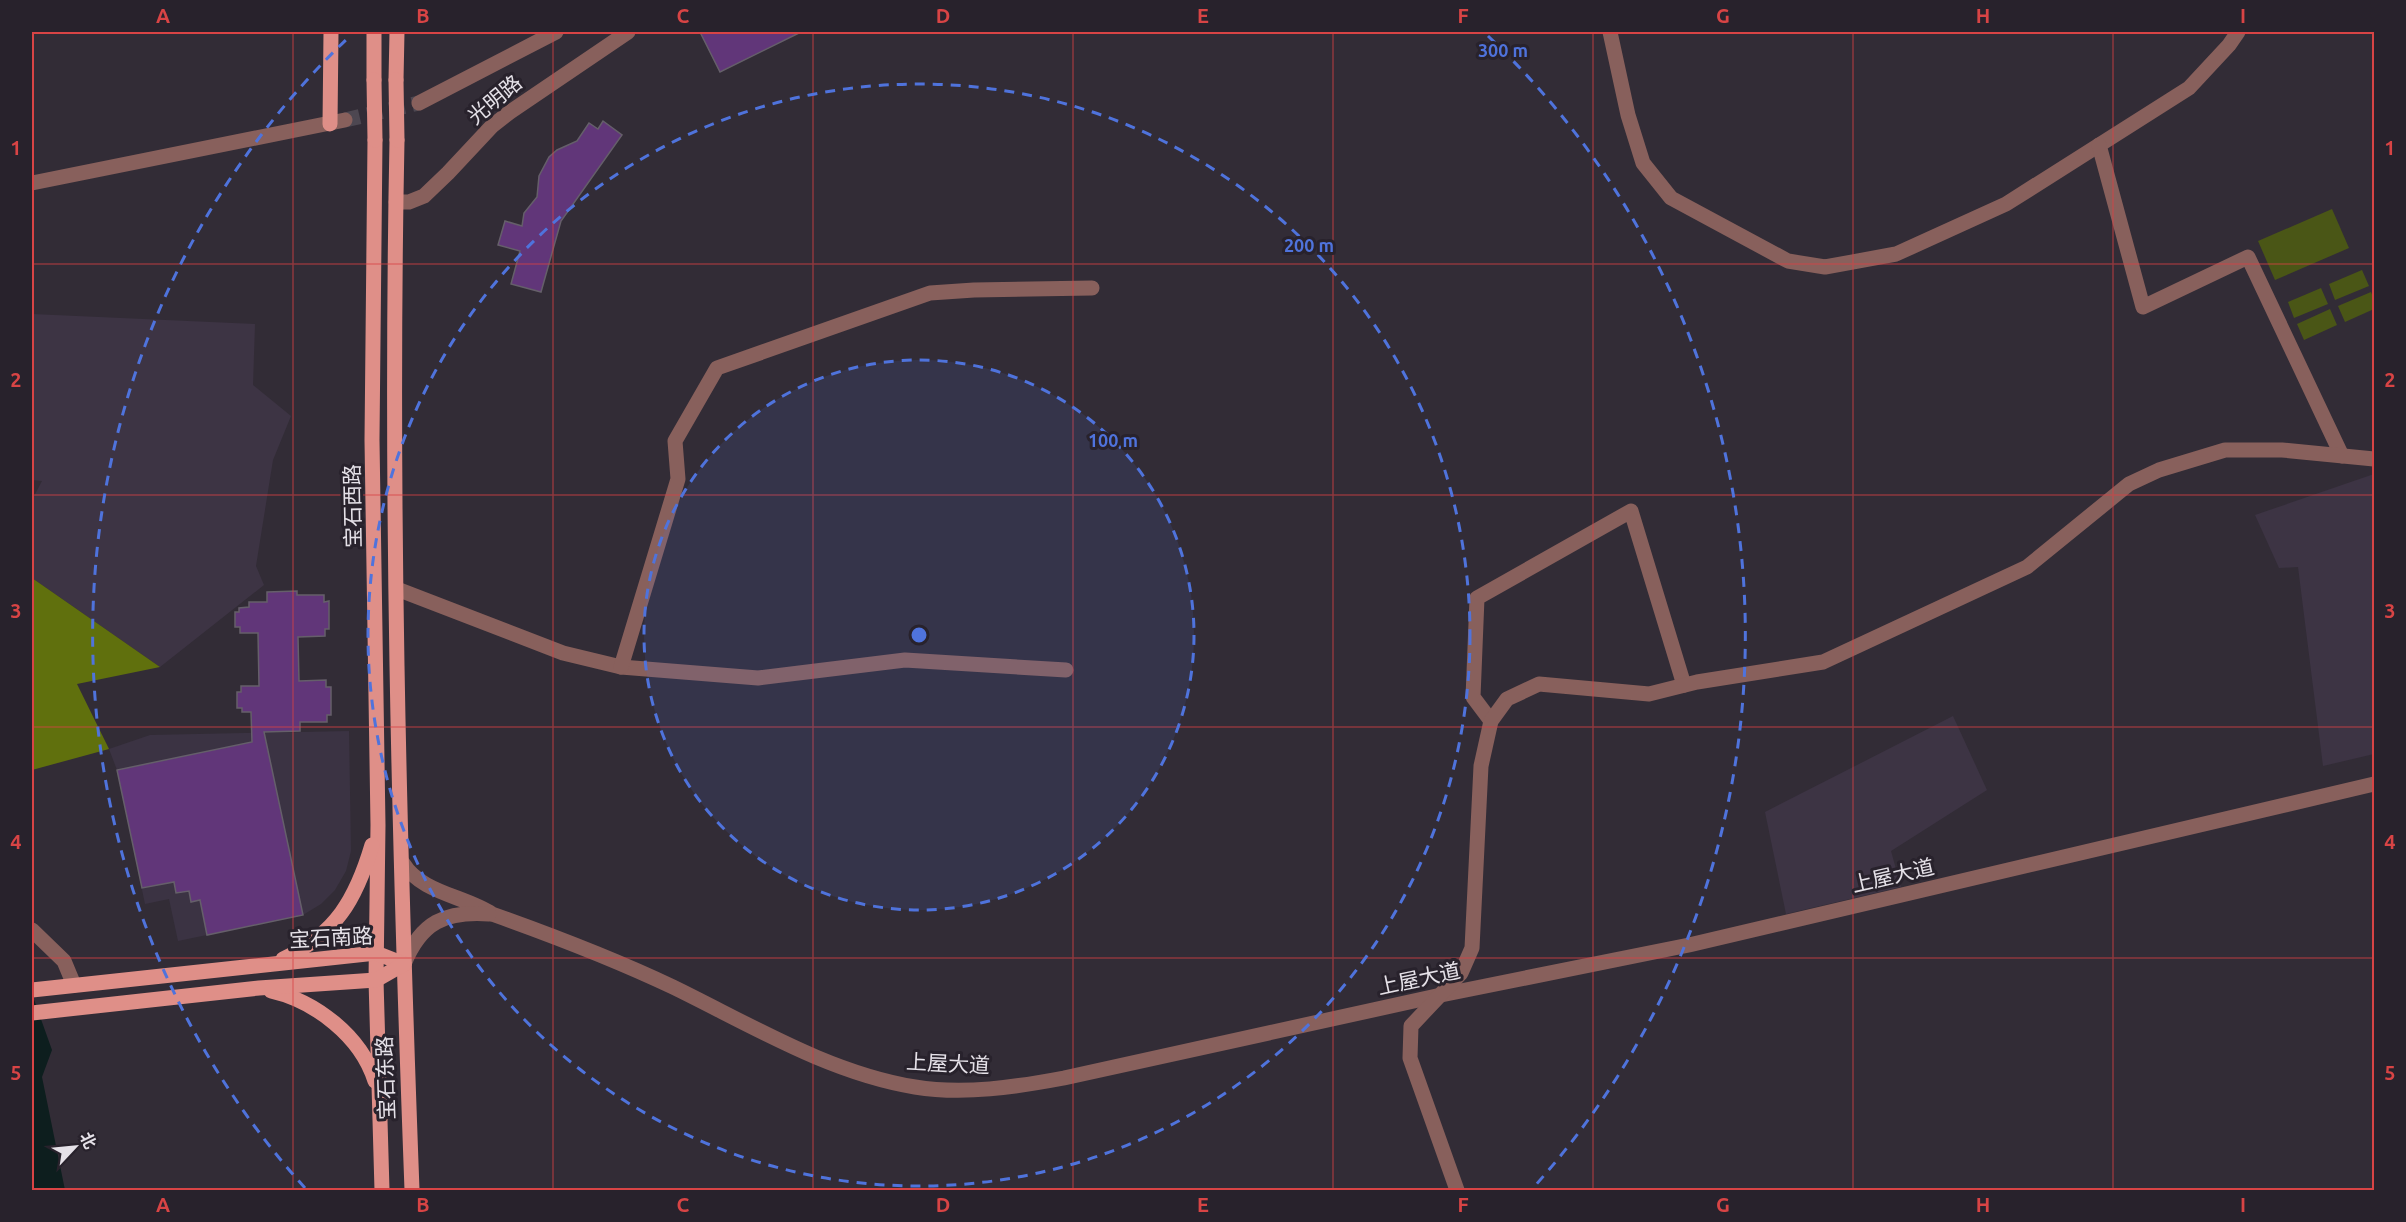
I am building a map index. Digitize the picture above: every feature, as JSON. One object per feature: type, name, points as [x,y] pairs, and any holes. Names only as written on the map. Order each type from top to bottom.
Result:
[{"type":"main road","points":[[330,124],[331,32]]},
{"type":"main road","name":"宝石西路","points":[[374,32],[372,418],[378,825],[376,980]]},
{"type":"main road","name":"宝石西路","points":[[397,32],[397,589],[404,964]]},
{"type":"main road","points":[[274,963],[324,934],[349,905],[358,887],[378,825]]},
{"type":"main road","name":"宝石南路","points":[[32,990],[376,953],[404,964]]},
{"type":"main road","name":"宝石南路","points":[[32,1013],[259,988],[376,980],[404,964]]},
{"type":"main road","name":"宝石东路","points":[[404,964],[412,1191]]},
{"type":"main road","name":"宝石东路","points":[[376,980],[382,1191]]},
{"type":"main road","points":[[259,988],[285,994],[334,1023],[363,1056],[372,1070],[378,1093]]},
{"type":"street","points":[[419,103],[556,32]]},
{"type":"street","name":"光明路","points":[[396,202],[409,202],[424,196],[492,126],[628,32]]},
{"type":"street","points":[[1611,32],[1628,115],[1643,163],[1671,198],[1788,261],[1825,267],[1896,254],[2006,204],[2189,88],[2238,32]]},
{"type":"street","points":[[32,183],[345,120]]},
{"type":"street","points":[[2099,145],[2143,307],[2248,257],[2342,456]]},
{"type":"street","points":[[621,667],[678,479],[675,441],[717,369],[930,293],[1092,288]]},
{"type":"street","points":[[1457,1191],[1410,1058],[1411,1026],[1461,973],[1473,948],[1481,766],[1491,721],[1507,699],[1539,684],[1649,694],[1684,685],[1823,662],[2027,567],[2129,484],[2159,470],[2225,450],[2282,450],[2374,459]]},
{"type":"street","points":[[1491,721],[1473,697],[1477,598],[1631,511],[1684,685]]},
{"type":"street","points":[[397,589],[562,653],[621,667],[758,678],[905,660],[1066,669]]},
{"type":"street","name":"上屋大道","points":[[403,863],[413,876],[449,895],[474,903],[492,914],[621,963],[814,1055],[885,1081],[918,1088],[963,1089],[1026,1085],[1442,995],[1689,945],[2374,784]]},
{"type":"street","name":"上屋大道","points":[[404,964],[418,937],[442,917],[453,914],[492,914]]},
{"type":"street","points":[[32,930],[64,961],[69,986]]},
{"type":"shaded area","points":[[32,314],[255,324],[253,385],[291,416],[273,460],[256,566],[264,585],[160,667],[32,578],[32,500],[42,481],[32,480]]},
{"type":"shaded area","points":[[2374,474],[2374,754],[2323,766],[2298,567],[2279,568],[2255,515]]},
{"type":"shaded area","points":[[1953,716],[1987,790],[1891,851],[1901,887],[1786,914],[1765,812]]},
{"type":"shaded area","points":[[349,731],[351,851],[346,871],[335,890],[321,904],[303,915],[178,941],[169,899],[145,904],[117,770],[109,749],[150,735]]},
{"type":"shaded area","points":[[32,994],[52,1050],[42,1077],[65,1190],[32,1190]]},
{"type":"green space","points":[[2332,209],[2349,248],[2275,280],[2258,241]]},
{"type":"green space","points":[[2362,270],[2369,286],[2335,300],[2329,284]]},
{"type":"green space","points":[[2321,288],[2328,304],[2294,318],[2288,302]]},
{"type":"green space","points":[[2371,292],[2374,309],[2345,322],[2338,306]]},
{"type":"green space","points":[[2330,309],[2337,325],[2304,340],[2297,324]]},
{"type":"green space","points":[[32,578],[160,667],[77,684],[109,749],[32,770]]},
{"type":"building","points":[[700,32],[801,32],[720,72]]},
{"type":"building","points":[[603,121],[622,135],[561,221],[541,292],[511,284],[520,251],[498,245],[505,221],[522,226],[524,213],[537,197],[539,176],[549,157],[557,150],[577,141],[589,123],[598,129]]},
{"type":"building","points":[[297,591],[297,595],[324,595],[324,602],[329,601],[329,629],[325,629],[325,636],[298,637],[299,681],[326,680],[326,687],[331,687],[331,715],[327,715],[327,722],[300,722],[300,731],[264,732],[303,915],[207,935],[200,900],[191,902],[189,891],[176,893],[174,882],[142,888],[117,770],[252,742],[251,712],[242,712],[242,708],[237,708],[237,692],[241,692],[241,686],[259,686],[258,633],[240,633],[240,627],[235,627],[235,612],[239,612],[239,608],[249,607],[249,602],[267,602],[267,592]]},
{"type":"tunnel","points":[[345,120],[419,103]]}]
